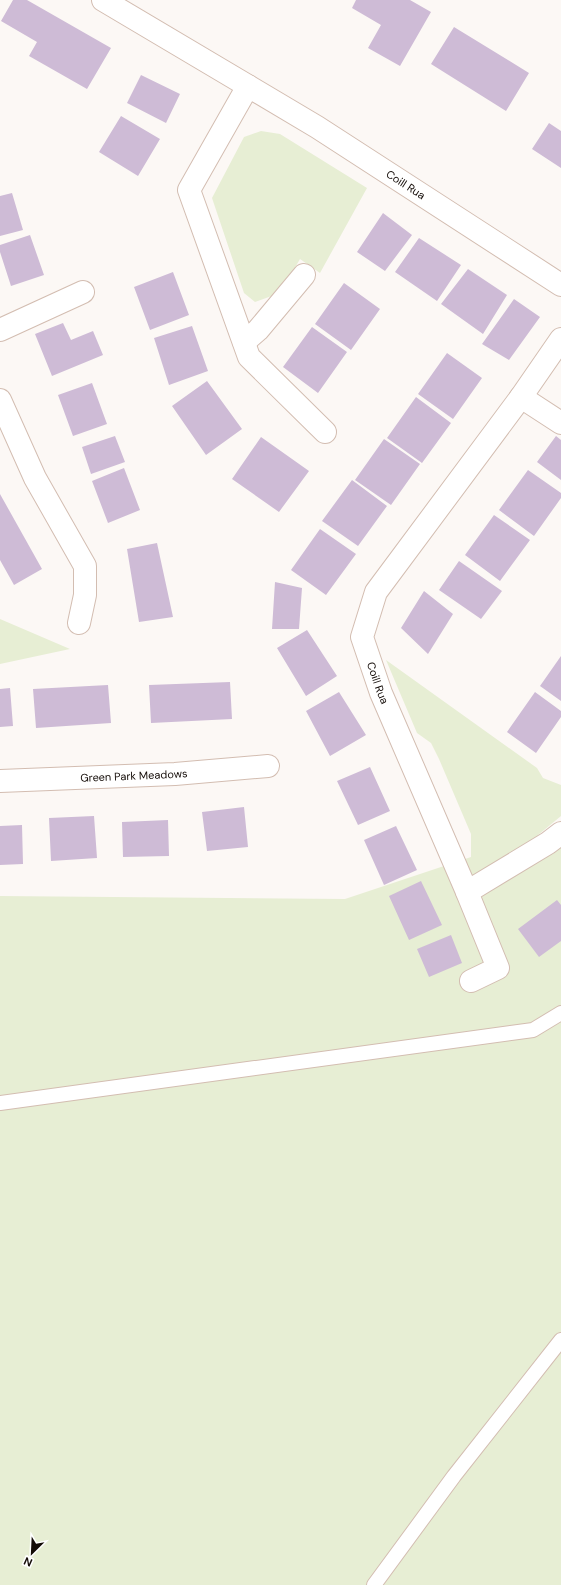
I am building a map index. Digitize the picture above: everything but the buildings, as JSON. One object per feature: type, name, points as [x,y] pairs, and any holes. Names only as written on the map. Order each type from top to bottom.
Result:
[{"type":"street","name":"Coill Rua","points":[[103,0],[317,127],[561,285]]},
{"type":"street","points":[[248,86],[189,190],[249,357],[325,432]]},
{"type":"street","points":[[244,342],[258,330],[304,275]]},
{"type":"street","points":[[0,330],[83,292]]},
{"type":"street","name":"Coill Rua","points":[[471,981],[498,968],[467,892],[381,693],[362,637],[376,592],[521,397],[561,339]]},
{"type":"street","points":[[521,397],[561,423]]},
{"type":"street","points":[[0,400],[35,478],[85,566],[85,596],[78,623]]},
{"type":"street","name":"Green Park Meadows","points":[[0,781],[175,774],[268,766]]},
{"type":"street","points":[[467,892],[548,843],[561,833]]},
{"type":"lane","points":[[0,1103],[533,1030],[561,1013]]},
{"type":"lane","points":[[374,1585],[454,1476],[561,1340]]},
{"type":"green space","points":[[261,131],[280,134],[367,188],[320,273],[300,259],[280,293],[255,302],[244,293],[212,198],[244,137]]},
{"type":"green space","points":[[0,619],[70,649],[0,664]]},
{"type":"green space","points":[[386,660],[537,768],[543,778],[561,785],[561,816],[538,835],[561,828],[561,1585],[0,1585],[0,896],[345,899],[471,857],[471,834],[439,759],[431,743],[417,733]]}]
